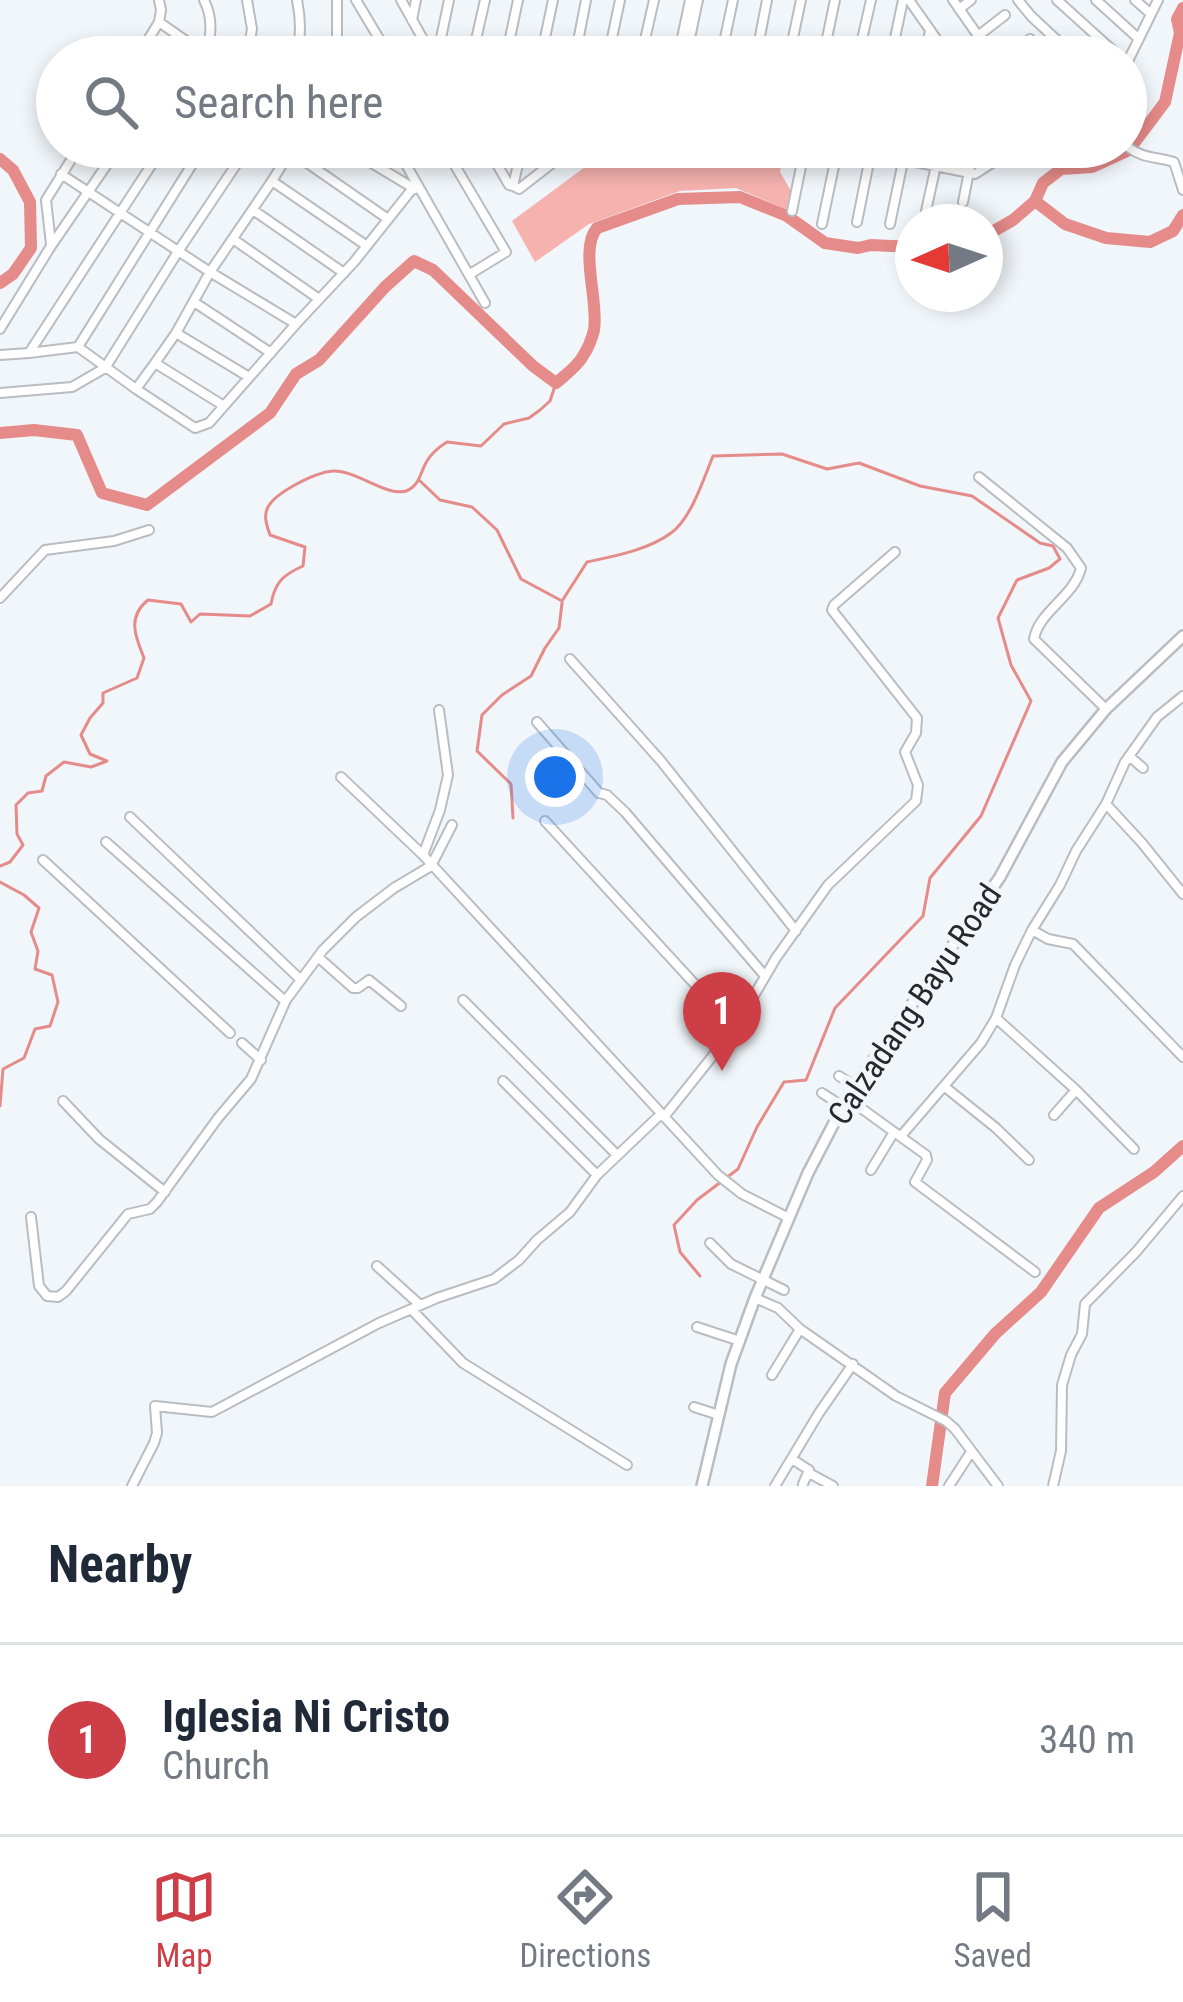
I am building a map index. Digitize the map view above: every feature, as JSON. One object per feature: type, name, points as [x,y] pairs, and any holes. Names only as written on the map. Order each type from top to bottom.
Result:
[{"type":"street","points":[[152,36],[159,22],[159,0]]},
{"type":"street","points":[[204,0],[210,36]]},
{"type":"street","points":[[247,0],[250,36]]},
{"type":"street","points":[[296,0],[299,36]]},
{"type":"street","points":[[337,36],[338,0]]},
{"type":"street","points":[[356,0],[377,36]]},
{"type":"street","points":[[401,0],[422,36]]},
{"type":"street","points":[[412,20],[416,0]]},
{"type":"street","points":[[440,36],[449,0]]},
{"type":"street","points":[[477,36],[485,0]]},
{"type":"street","points":[[510,36],[518,0]]},
{"type":"street","points":[[545,36],[553,0]]},
{"type":"street","points":[[579,36],[586,0]]},
{"type":"street","points":[[612,36],[620,0]]},
{"type":"street","points":[[646,36],[654,0]]},
{"type":"street","points":[[686,36],[694,0]]},
{"type":"street","points":[[726,36],[733,0]]},
{"type":"street","points":[[760,36],[767,0]]},
{"type":"street","points":[[793,36],[801,0]]},
{"type":"street","points":[[827,36],[835,0]]},
{"type":"street","points":[[863,36],[871,0]]},
{"type":"street","points":[[906,0],[934,36]]},
{"type":"street","points":[[897,36],[906,0]]},
{"type":"street","points":[[971,0],[956,4],[978,36],[1005,15]]},
{"type":"street","points":[[1018,0],[1052,36]]},
{"type":"street","points":[[1057,0],[1096,36]]},
{"type":"street","points":[[1096,0],[1135,36]]},
{"type":"street","points":[[1136,0],[1151,14]]},
{"type":"street","points":[[1140,36],[1158,0]]},
{"type":"street","points":[[159,22],[179,36]]},
{"type":"street","points":[[929,36],[930,30]]},
{"type":"street","points":[[1147,156],[1174,162],[1183,190]]},
{"type":"street","points":[[51,246],[46,200],[66,168]]},
{"type":"street","points":[[0,329],[105,168]]},
{"type":"street","points":[[29,353],[150,168]]},
{"type":"street","points":[[78,347],[190,168]]},
{"type":"street","points":[[0,394],[72,387],[105,368],[234,168]]},
{"type":"street","points":[[136,389],[280,168]]},
{"type":"street","points":[[317,168],[388,219]]},
{"type":"street","points":[[380,168],[417,190]]},
{"type":"street","points":[[406,168],[484,303]]},
{"type":"street","points":[[456,168],[506,252],[470,274]]},
{"type":"street","points":[[500,168],[509,185],[519,189],[546,168]]},
{"type":"street","points":[[513,187],[517,168]]},
{"type":"street","points":[[792,211],[801,168]]},
{"type":"street","points":[[822,224],[835,168]]},
{"type":"street","points":[[857,222],[868,168]]},
{"type":"street","points":[[890,224],[901,168]]},
{"type":"street","points":[[928,204],[936,168]]},
{"type":"street","points":[[945,168],[975,174],[984,168]]},
{"type":"street","points":[[963,202],[969,168]]},
{"type":"street","points":[[62,174],[296,324]]},
{"type":"street","points":[[272,182],[367,246]]},
{"type":"street","points":[[0,355],[78,347],[195,428],[209,423],[417,190]]},
{"type":"street","points":[[253,211],[344,272]]},
{"type":"street","points":[[233,239],[319,299]]},
{"type":"street","points":[[194,302],[271,353]]},
{"type":"street","points":[[176,333],[249,377]]},
{"type":"street","points":[[155,363],[224,406]]},
{"type":"street","points":[[979,477],[1067,548],[1081,568],[1076,582],[1036,627],[1034,639],[1106,709]]},
{"type":"street","points":[[0,598],[44,550],[114,542],[149,530]]},
{"type":"street","points":[[132,1486],[157,1433],[155,1406],[212,1412],[318,1354],[416,1308],[494,1279],[570,1212],[597,1174],[663,1115],[735,1028],[828,885],[916,801],[918,785],[904,752],[916,733],[917,718],[832,610],[895,551]]},
{"type":"street","name":"Calzadang Bayu Road","points":[[702,1486],[755,1298],[844,1102],[1000,877],[1062,762],[1106,709],[1183,636]]},
{"type":"street","points":[[570,659],[674,776],[796,931]]},
{"type":"street","points":[[871,1170],[897,1134],[981,1043],[1032,930],[1106,805],[1129,756],[1157,717],[1183,696]]},
{"type":"street","points":[[423,855],[448,775],[439,710]]},
{"type":"street","points":[[537,722],[599,793],[607,794],[626,812],[765,976]]},
{"type":"street","points":[[1129,756],[1143,768]]},
{"type":"street","points":[[341,778],[465,898],[718,1175],[742,1194],[789,1218]]},
{"type":"street","points":[[1106,805],[1183,894]]},
{"type":"street","points":[[130,817],[301,980]]},
{"type":"street","points":[[544,821],[735,1028]]},
{"type":"street","points":[[31,1217],[39,1286],[47,1296],[58,1297],[128,1214],[150,1209],[165,1192],[251,1079],[286,1001],[318,957],[356,917],[431,866],[452,825]]},
{"type":"street","points":[[106,842],[286,1001]]},
{"type":"street","points":[[43,860],[230,1033]]},
{"type":"street","points":[[1032,930],[1048,939],[1066,940],[1080,950],[1183,1057]]},
{"type":"street","points":[[318,957],[353,988],[369,980],[401,1006]]},
{"type":"street","points":[[463,1000],[616,1154]]},
{"type":"street","points":[[996,1018],[1134,1149]]},
{"type":"street","points":[[242,1043],[261,1060]]},
{"type":"street","points":[[838,1076],[854,1086]]},
{"type":"street","points":[[503,1081],[597,1174]]},
{"type":"street","points":[[945,1087],[1029,1160]]},
{"type":"street","points":[[1054,1115],[1076,1090]]},
{"type":"street","points":[[822,1093],[926,1155],[915,1182],[1035,1272]]},
{"type":"street","points":[[62,1102],[165,1192]]},
{"type":"street","points":[[1053,1486],[1061,1451],[1062,1385],[1082,1334],[1085,1304],[1183,1196]]},
{"type":"street","points":[[710,1243],[730,1264],[784,1290]]},
{"type":"street","points":[[377,1266],[464,1363],[627,1465]]},
{"type":"street","points":[[755,1298],[778,1308],[800,1329],[896,1396],[946,1420],[998,1486]]},
{"type":"street","points":[[697,1327],[740,1342]]},
{"type":"street","points":[[772,1375],[800,1329]]},
{"type":"street","points":[[775,1486],[853,1364]]},
{"type":"street","points":[[694,1407],[719,1414]]},
{"type":"street","points":[[949,1486],[971,1452]]},
{"type":"street","points":[[793,1459],[833,1486]]},
{"type":"street","points":[[803,1484],[809,1473]]},
{"type":"shaded area","points":[[584,168],[781,168],[791,191],[788,210],[736,188],[680,191],[589,224],[535,262],[512,221]]},
{"type":"waterway","points":[[1147,126],[1165,102],[1180,33],[1177,19],[1183,8]]},
{"type":"waterway","points":[[0,159],[13,170],[30,202],[31,248],[13,274],[0,283]]},
{"type":"waterway","points":[[1003,226],[1035,201],[1043,183],[1061,169],[1076,168]]},
{"type":"waterway","points":[[0,433],[34,430],[77,435],[102,493],[147,505],[270,413],[296,374],[319,360],[414,261],[433,270],[556,383],[580,360],[594,330],[589,262],[597,228],[678,199],[740,197],[787,216],[825,243],[895,246]]},
{"type":"waterway","points":[[1035,201],[1065,224],[1106,238],[1150,242],[1173,231],[1183,215]]},
{"type":"waterway","points":[[0,866],[10,862],[23,845],[17,834],[16,805],[28,793],[42,791],[46,776],[64,762],[91,767],[107,761],[90,754],[81,735],[103,703],[103,693],[137,678],[144,658],[135,620],[141,606],[148,600],[181,604],[191,622],[200,614],[250,616],[271,604],[281,580],[303,566],[305,547],[270,535],[267,510],[279,495],[333,471],[406,491],[441,446],[447,442],[481,446],[504,424],[540,410],[550,401],[556,383]]},
{"type":"waterway","points":[[419,480],[440,500],[472,507],[497,530],[521,579],[562,601],[587,562],[642,548],[678,527],[713,456],[782,454],[827,469],[859,463],[920,486],[972,496],[1040,543],[1053,546],[1060,559],[1017,580],[998,618],[1011,665],[1031,701],[981,816],[930,878],[923,916],[835,1008],[806,1080],[784,1082],[738,1169],[697,1200],[674,1225],[680,1252],[700,1276]]},
{"type":"waterway","points":[[513,818],[511,784],[477,751],[482,715],[531,676],[559,628],[562,603]]},
{"type":"waterway","points":[[0,882],[39,908],[31,932],[38,951],[35,969],[52,975],[58,1002],[50,1026],[35,1029],[24,1058],[3,1069],[0,1106]]},
{"type":"waterway","points":[[932,1486],[945,1393],[995,1334],[1041,1292],[1099,1208],[1154,1172],[1183,1146]]},
{"type":"place","name":"Iglesia Ni Cristo","points":[[722,1071]]}]
